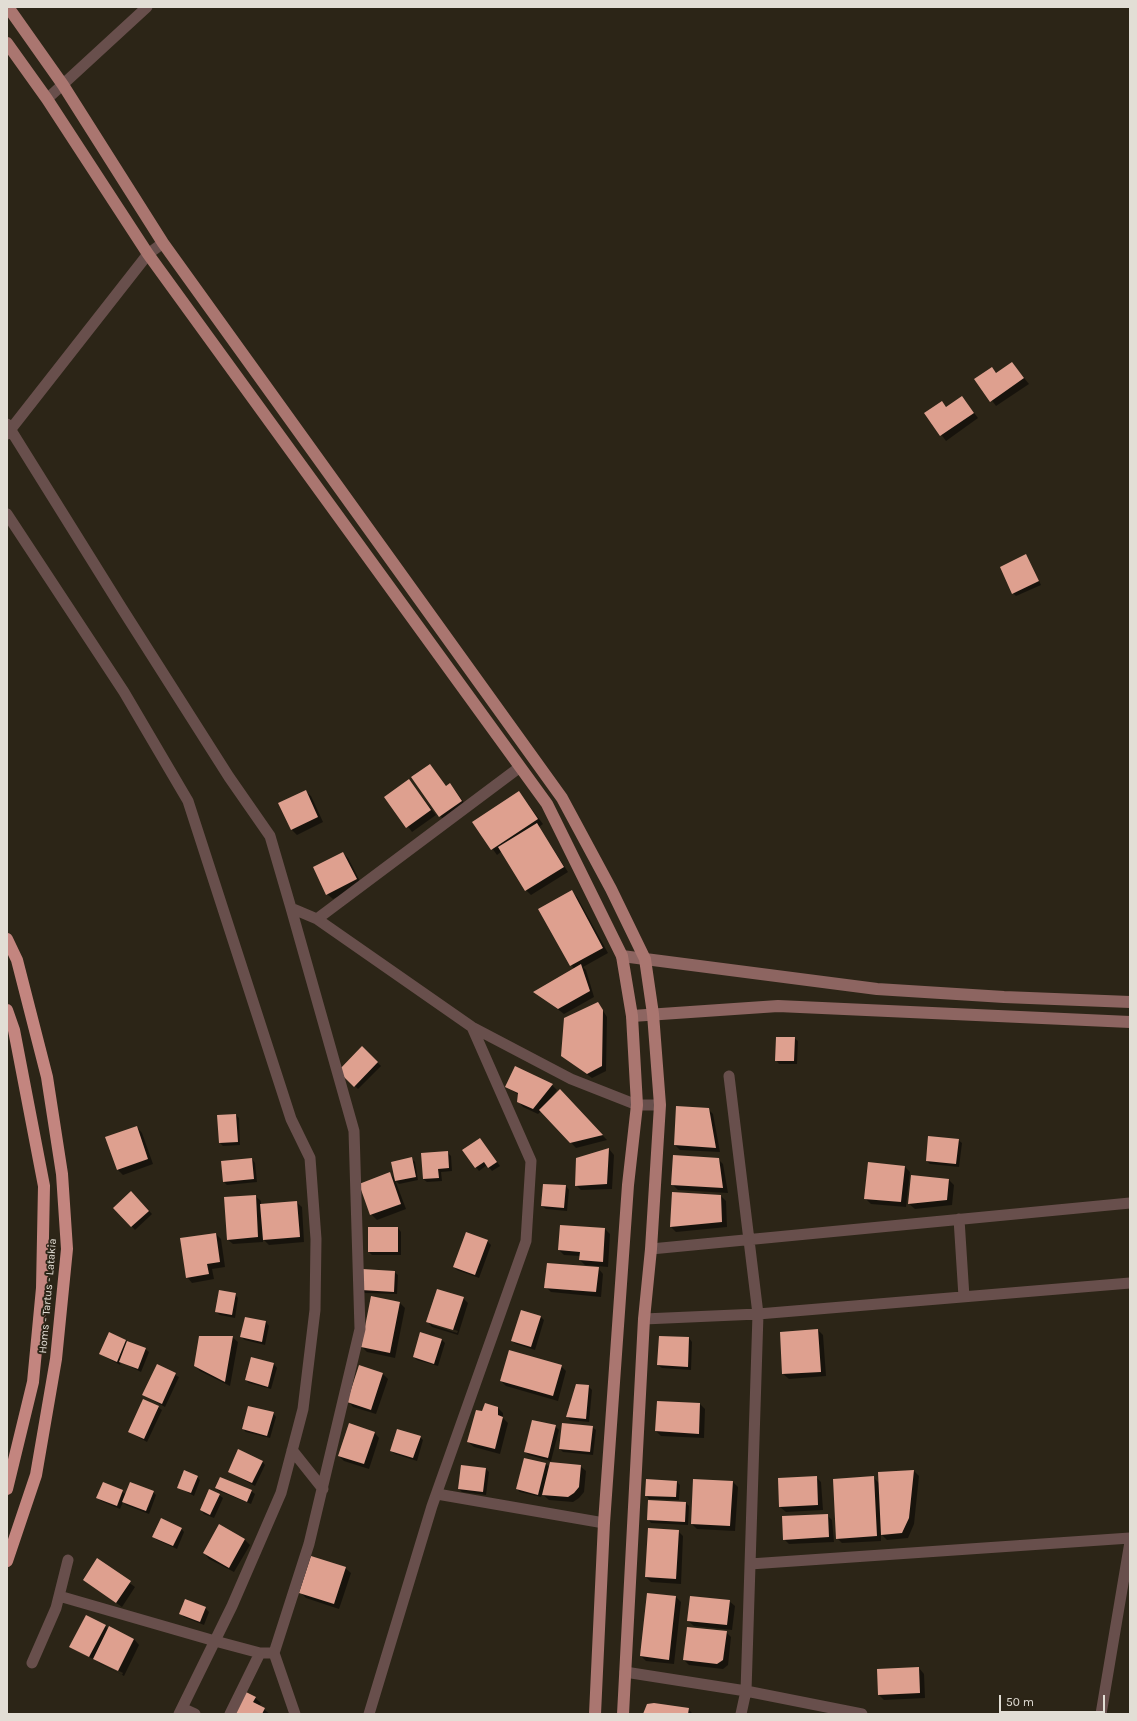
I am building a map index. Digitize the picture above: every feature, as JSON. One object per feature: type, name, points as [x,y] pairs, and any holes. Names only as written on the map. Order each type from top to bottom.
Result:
[{"type":"highway","name":"Homs - Tartus - Latakia","points":[[7,939],[17,960],[47,1077],[62,1174],[67,1249],[56,1359],[36,1476],[7,1561]]},
{"type":"highway","name":"Homs - Tartus - Latakia","points":[[7,1010],[14,1030],[44,1186],[42,1288],[33,1382],[7,1489]]},
{"type":"main road","points":[[8,7],[64,85],[163,243],[562,798],[611,889],[645,959],[653,1014],[660,1105],[651,1249],[644,1319],[623,1714]]},
{"type":"main road","points":[[7,43],[47,99],[148,254],[547,804],[622,956],[632,1016],[637,1105],[628,1186],[604,1523],[595,1714]]},
{"type":"street","points":[[47,99],[64,85],[147,7]]},
{"type":"street","points":[[163,243],[148,254],[8,429],[229,777],[270,836],[354,1131],[360,1329],[309,1544],[274,1653],[295,1714]]},
{"type":"street","points":[[7,514],[124,692],[188,801],[291,1119],[310,1158],[316,1239],[315,1310],[303,1409],[281,1493],[215,1641],[181,1711],[195,1714]]},
{"type":"street","points":[[317,919],[520,767]]},
{"type":"street","points":[[291,908],[317,919],[472,1027],[571,1079],[637,1105],[660,1105]]},
{"type":"street","points":[[622,956],[877,989],[1004,997],[1130,1002]]},
{"type":"street","points":[[632,1016],[778,1006],[1130,1022]]},
{"type":"street","points":[[369,1714],[437,1494],[526,1241],[531,1161],[472,1027]]},
{"type":"street","points":[[729,1076],[758,1314],[746,1691],[749,1714]]},
{"type":"street","points":[[651,1249],[749,1238],[1130,1203]]},
{"type":"street","points":[[960,1219],[964,1297]]},
{"type":"street","points":[[644,1319],[758,1314],[1130,1283]]},
{"type":"street","points":[[292,1450],[323,1489]]},
{"type":"street","points":[[437,1494],[604,1523]]},
{"type":"street","points":[[750,1564],[1130,1538]]},
{"type":"street","points":[[1101,1714],[1130,1542]]},
{"type":"street","points":[[32,1663],[56,1608],[68,1560]]},
{"type":"street","points":[[59,1596],[260,1653],[274,1653]]},
{"type":"street","points":[[230,1714],[260,1653]]},
{"type":"street","points":[[625,1672],[746,1691],[862,1714]]},
{"type":"street","points":[[741,1714],[746,1691]]},
{"type":"building","points":[[1012,362],[1024,378],[990,402],[974,379],[992,367],[996,373]]},
{"type":"building","points":[[962,396],[974,413],[940,436],[924,413],[942,401],[946,407]]},
{"type":"building","points":[[1026,554],[1039,581],[1012,594],[1000,567]]},
{"type":"building","points":[[430,764],[446,786],[450,783],[462,801],[439,817],[411,777]]},
{"type":"building","points":[[409,779],[431,810],[406,828],[384,797]]},
{"type":"building","points":[[306,790],[318,817],[291,830],[278,803]]},
{"type":"building","points":[[519,791],[538,819],[491,850],[472,822]]},
{"type":"building","points":[[537,823],[564,867],[525,891],[498,847]]},
{"type":"building","points":[[343,852],[357,879],[326,895],[313,867]]},
{"type":"building","points":[[572,890],[603,948],[570,966],[538,909]]},
{"type":"building","points":[[581,964],[590,991],[558,1009],[533,992]]},
{"type":"building","points":[[598,1002],[603,1010],[602,1066],[587,1074],[561,1056],[564,1018]]},
{"type":"building","points":[[776,1037],[795,1037],[794,1061],[775,1061]]},
{"type":"building","points":[[362,1046],[378,1062],[354,1087],[338,1071]]},
{"type":"building","points":[[515,1066],[553,1084],[533,1109],[517,1102],[518,1093],[505,1087]]},
{"type":"building","points":[[560,1089],[603,1135],[570,1143],[539,1110]]},
{"type":"building","points":[[676,1106],[709,1108],[716,1148],[674,1145]]},
{"type":"building","points":[[236,1114],[238,1142],[219,1143],[217,1115]]},
{"type":"building","points":[[137,1126],[148,1159],[117,1170],[105,1137]]},
{"type":"building","points":[[928,1136],[959,1139],[956,1164],[926,1161]]},
{"type":"building","points":[[480,1138],[497,1162],[488,1168],[484,1162],[475,1168],[462,1150]]},
{"type":"building","points":[[609,1148],[607,1184],[575,1186],[576,1158]]},
{"type":"building","points":[[448,1151],[449,1168],[438,1169],[439,1178],[423,1179],[421,1153]]},
{"type":"building","points":[[673,1155],[719,1158],[723,1188],[671,1185]]},
{"type":"building","points":[[412,1157],[416,1177],[395,1181],[391,1162]]},
{"type":"building","points":[[252,1158],[254,1179],[223,1182],[221,1161]]},
{"type":"building","points":[[868,1162],[905,1166],[901,1202],[864,1199]]},
{"type":"building","points":[[390,1172],[401,1204],[370,1215],[359,1184]]},
{"type":"building","points":[[911,1175],[949,1179],[947,1200],[908,1204]]},
{"type":"building","points":[[543,1184],[566,1185],[564,1208],[541,1206]]},
{"type":"building","points":[[131,1191],[149,1211],[131,1227],[113,1208]]},
{"type":"building","points":[[672,1192],[721,1195],[722,1222],[670,1227]]},
{"type":"building","points":[[256,1195],[258,1237],[227,1240],[224,1197]]},
{"type":"building","points":[[297,1201],[300,1237],[263,1240],[260,1204]]},
{"type":"building","points":[[560,1225],[605,1228],[603,1262],[579,1260],[580,1252],[558,1250]]},
{"type":"building","points":[[368,1227],[398,1227],[398,1252],[368,1252]]},
{"type":"building","points":[[466,1232],[488,1240],[475,1275],[453,1267]]},
{"type":"building","points":[[216,1233],[220,1262],[207,1264],[209,1274],[186,1278],[180,1238]]},
{"type":"building","points":[[547,1263],[599,1267],[596,1292],[544,1288]]},
{"type":"building","points":[[362,1269],[395,1271],[394,1292],[361,1290]]},
{"type":"building","points":[[437,1289],[464,1297],[453,1330],[426,1322]]},
{"type":"building","points":[[219,1290],[236,1293],[232,1315],[215,1312]]},
{"type":"building","points":[[371,1296],[400,1302],[390,1353],[361,1347]]},
{"type":"building","points":[[521,1310],[541,1316],[531,1347],[511,1341]]},
{"type":"building","points":[[245,1317],[266,1321],[262,1342],[240,1337]]},
{"type":"building","points":[[818,1329],[821,1372],[782,1374],[780,1332]]},
{"type":"building","points":[[109,1332],[126,1340],[117,1362],[99,1354]]},
{"type":"building","points":[[420,1332],[442,1339],[434,1364],[413,1357]]},
{"type":"building","points":[[199,1336],[233,1336],[225,1382],[194,1366]]},
{"type":"building","points":[[659,1336],[689,1337],[688,1367],[657,1365]]},
{"type":"building","points":[[127,1341],[146,1348],[138,1369],[119,1362]]},
{"type":"building","points":[[509,1350],[562,1365],[553,1396],[500,1381]]},
{"type":"building","points":[[251,1357],[274,1363],[268,1387],[245,1380]]},
{"type":"building","points":[[157,1364],[176,1373],[162,1404],[142,1395]]},
{"type":"building","points":[[359,1365],[383,1373],[371,1410],[347,1402]]},
{"type":"building","points":[[576,1384],[589,1385],[586,1419],[566,1417]]},
{"type":"building","points":[[143,1399],[159,1406],[144,1439],[128,1432]]},
{"type":"building","points":[[657,1401],[700,1403],[699,1434],[655,1431]]},
{"type":"building","points":[[485,1403],[498,1407],[498,1415],[503,1417],[495,1449],[467,1442],[476,1410],[482,1411]]},
{"type":"building","points":[[248,1406],[274,1412],[267,1436],[242,1429]]},
{"type":"building","points":[[532,1420],[556,1425],[548,1458],[524,1452]]},
{"type":"building","points":[[349,1423],[375,1432],[364,1464],[338,1456]]},
{"type":"building","points":[[562,1423],[593,1426],[590,1452],[559,1449]]},
{"type":"building","points":[[397,1429],[421,1436],[413,1458],[390,1451]]},
{"type":"building","points":[[238,1449],[263,1461],[252,1483],[228,1472]]},
{"type":"building","points":[[524,1458],[546,1463],[538,1495],[516,1489]]},
{"type":"building","points":[[550,1462],[581,1465],[579,1487],[568,1497],[542,1495]]},
{"type":"building","points":[[461,1465],[486,1468],[483,1492],[458,1489]]},
{"type":"building","points":[[184,1470],[198,1476],[191,1493],[177,1488]]},
{"type":"building","points":[[914,1470],[909,1518],[902,1533],[881,1535],[878,1472]]},
{"type":"building","points":[[817,1476],[818,1505],[779,1507],[778,1478]]},
{"type":"building","points":[[874,1476],[877,1536],[836,1539],[833,1479]]},
{"type":"building","points":[[220,1477],[252,1490],[247,1502],[215,1488]]},
{"type":"building","points":[[646,1479],[677,1481],[676,1497],[645,1496]]},
{"type":"building","points":[[693,1479],[733,1481],[730,1526],[691,1524]]},
{"type":"building","points":[[103,1482],[123,1490],[117,1506],[96,1498]]},
{"type":"building","points":[[130,1482],[154,1491],[146,1511],[122,1502]]},
{"type":"building","points":[[209,1489],[220,1494],[210,1515],[200,1510]]},
{"type":"building","points":[[648,1500],[686,1502],[685,1522],[647,1520]]},
{"type":"building","points":[[828,1514],[829,1537],[783,1540],[782,1516]]},
{"type":"building","points":[[161,1518],[182,1528],[173,1546],[152,1537]]},
{"type":"building","points":[[219,1524],[245,1539],[229,1568],[203,1553]]},
{"type":"building","points":[[648,1528],[679,1530],[676,1579],[645,1577]]},
{"type":"building","points":[[311,1556],[346,1567],[334,1604],[299,1593]]},
{"type":"building","points":[[97,1558],[131,1581],[116,1603],[83,1580]]},
{"type":"building","points":[[647,1593],[676,1596],[669,1660],[640,1656]]},
{"type":"building","points":[[690,1596],[730,1600],[727,1625],[687,1621]]},
{"type":"building","points":[[185,1599],[206,1607],[200,1622],[179,1614]]},
{"type":"building","points":[[86,1615],[106,1625],[89,1657],[69,1647]]},
{"type":"building","points":[[109,1626],[134,1639],[118,1671],[93,1659]]},
{"type":"building","points":[[687,1627],[727,1631],[723,1660],[717,1664],[683,1660]]},
{"type":"building","points":[[919,1667],[920,1693],[878,1695],[877,1669]]},
{"type":"building","points":[[246,1692],[256,1697],[253,1702],[265,1708],[262,1714],[234,1714]]},
{"type":"building","points":[[654,1703],[689,1708],[688,1714],[643,1714],[647,1704]]}]
